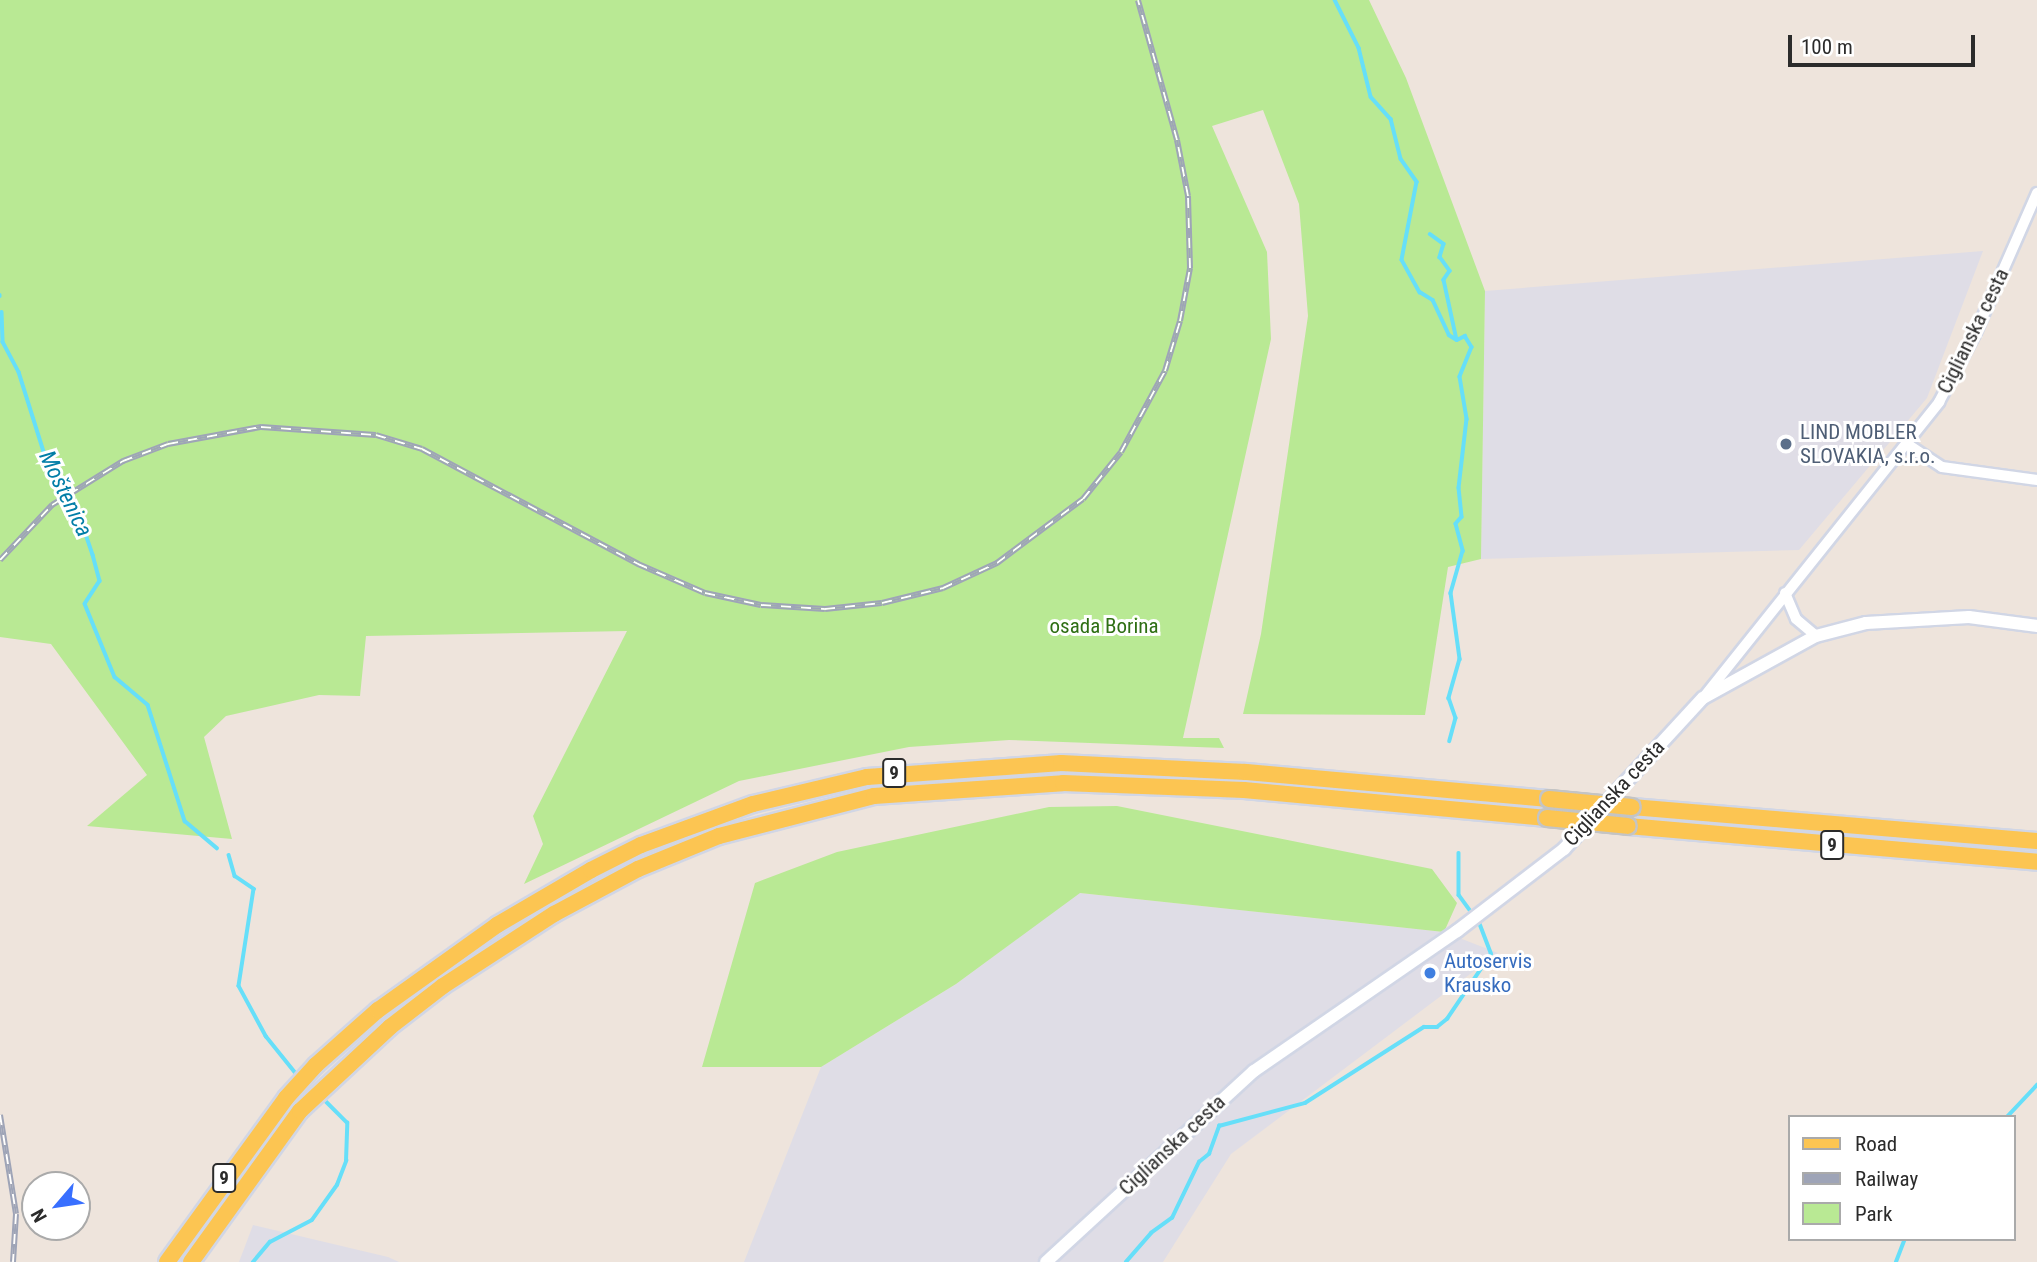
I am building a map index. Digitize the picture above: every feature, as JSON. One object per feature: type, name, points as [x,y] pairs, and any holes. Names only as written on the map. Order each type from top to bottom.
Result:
[{"type":"main road","name":"9","points":[[167,1262],[286,1098],[316,1065],[430,971],[591,870],[680,830],[830,784],[988,765],[1110,764],[2037,841]]},
{"type":"main road","name":"9","points":[[191,1262],[300,1111],[334,1077],[443,986],[594,892],[719,836],[837,803],[991,785],[1112,783],[1244,790],[2037,862]]},
{"type":"street","name":"Ciglianska cesta","points":[[1046,1262],[1254,1071],[1457,931],[1564,849],[1703,698],[1939,402],[1976,332],[2037,193]]},
{"type":"street","points":[[1908,444],[1942,467],[2037,480]]},
{"type":"street","points":[[1785,593],[1796,619],[1816,636]]},
{"type":"street","points":[[1703,698],[1816,636],[1914,617],[1969,617],[2037,626]]},
{"type":"shaded area","points":[[1983,251],[1927,398],[1799,550],[1481,559],[1485,291]]},
{"type":"shaded area","points":[[1079,893],[1444,932],[1498,953],[1231,1154],[1163,1262],[744,1262],[821,1067],[956,984]]},
{"type":"shaded area","points":[[253,1225],[388,1257],[399,1262],[239,1262]]},
{"type":"green space","name":"osada Borina","points":[[0,0],[1369,0],[1406,78],[1485,291],[1481,559],[1448,567],[1425,715],[1243,714],[1261,634],[1308,316],[1299,204],[1263,110],[1212,126],[1267,252],[1271,339],[1183,738],[1219,738],[1224,748],[1009,740],[909,747],[739,781],[524,884],[543,844],[533,816],[627,631],[366,636],[360,696],[319,695],[226,716],[204,737],[232,839],[87,826],[147,775],[51,644],[0,637]]},
{"type":"green space","points":[[1117,806],[1432,869],[1457,903],[1444,932],[1080,893],[956,984],[821,1067],[702,1067],[755,883],[837,852],[1049,807]]},
{"type":"waterway","points":[[1335,0],[1359,48],[1371,97],[1391,119],[1401,159],[1417,182],[1402,260],[1420,292],[1433,300],[1449,335],[1457,340],[1465,336],[1472,347],[1460,377],[1467,419],[1459,488],[1462,517],[1456,524],[1463,551],[1451,593],[1460,659],[1449,698],[1456,718],[1450,741]]},
{"type":"waterway","points":[[1430,234],[1444,244],[1440,257],[1450,271],[1444,280],[1457,340]]},
{"type":"waterway","name":"Moštenica","points":[[2,312],[3,342],[19,372],[50,471],[76,505],[93,555],[100,581],[85,604],[115,677],[148,705],[185,821],[217,848]]},
{"type":"waterway","points":[[1459,853],[1459,895],[1470,910]]},
{"type":"waterway","name":"Moštenica","points":[[229,855],[235,876],[254,889],[239,986],[266,1036],[298,1076]]},
{"type":"waterway","points":[[1126,1262],[1151,1233],[1172,1218],[1199,1162],[1209,1154],[1219,1126],[1305,1103],[1424,1027],[1437,1027],[1447,1019],[1491,954],[1480,925]]},
{"type":"waterway","points":[[2009,1115],[2037,1085]]},
{"type":"waterway","name":"Moštenica","points":[[253,1262],[270,1242],[312,1220],[337,1185],[346,1161],[347,1123],[322,1098]]},
{"type":"waterway","points":[[1896,1262],[1904,1241]]},
{"type":"railway","points":[[0,560],[52,505],[123,461],[168,444],[261,427],[376,435],[422,449],[638,564],[705,593],[761,605],[825,609],[882,603],[943,588],[997,563],[1083,499],[1121,452],[1165,371],[1180,321],[1190,268],[1188,196],[1177,140],[1138,0]]},
{"type":"railway","points":[[0,1115],[16,1214],[13,1262]]},
{"type":"place","name":"LIND MOBLER SLOVAKIA, s.r.o.","points":[[1786,444]]},
{"type":"place","name":"Autoservis Krausko","points":[[1430,973]]}]
